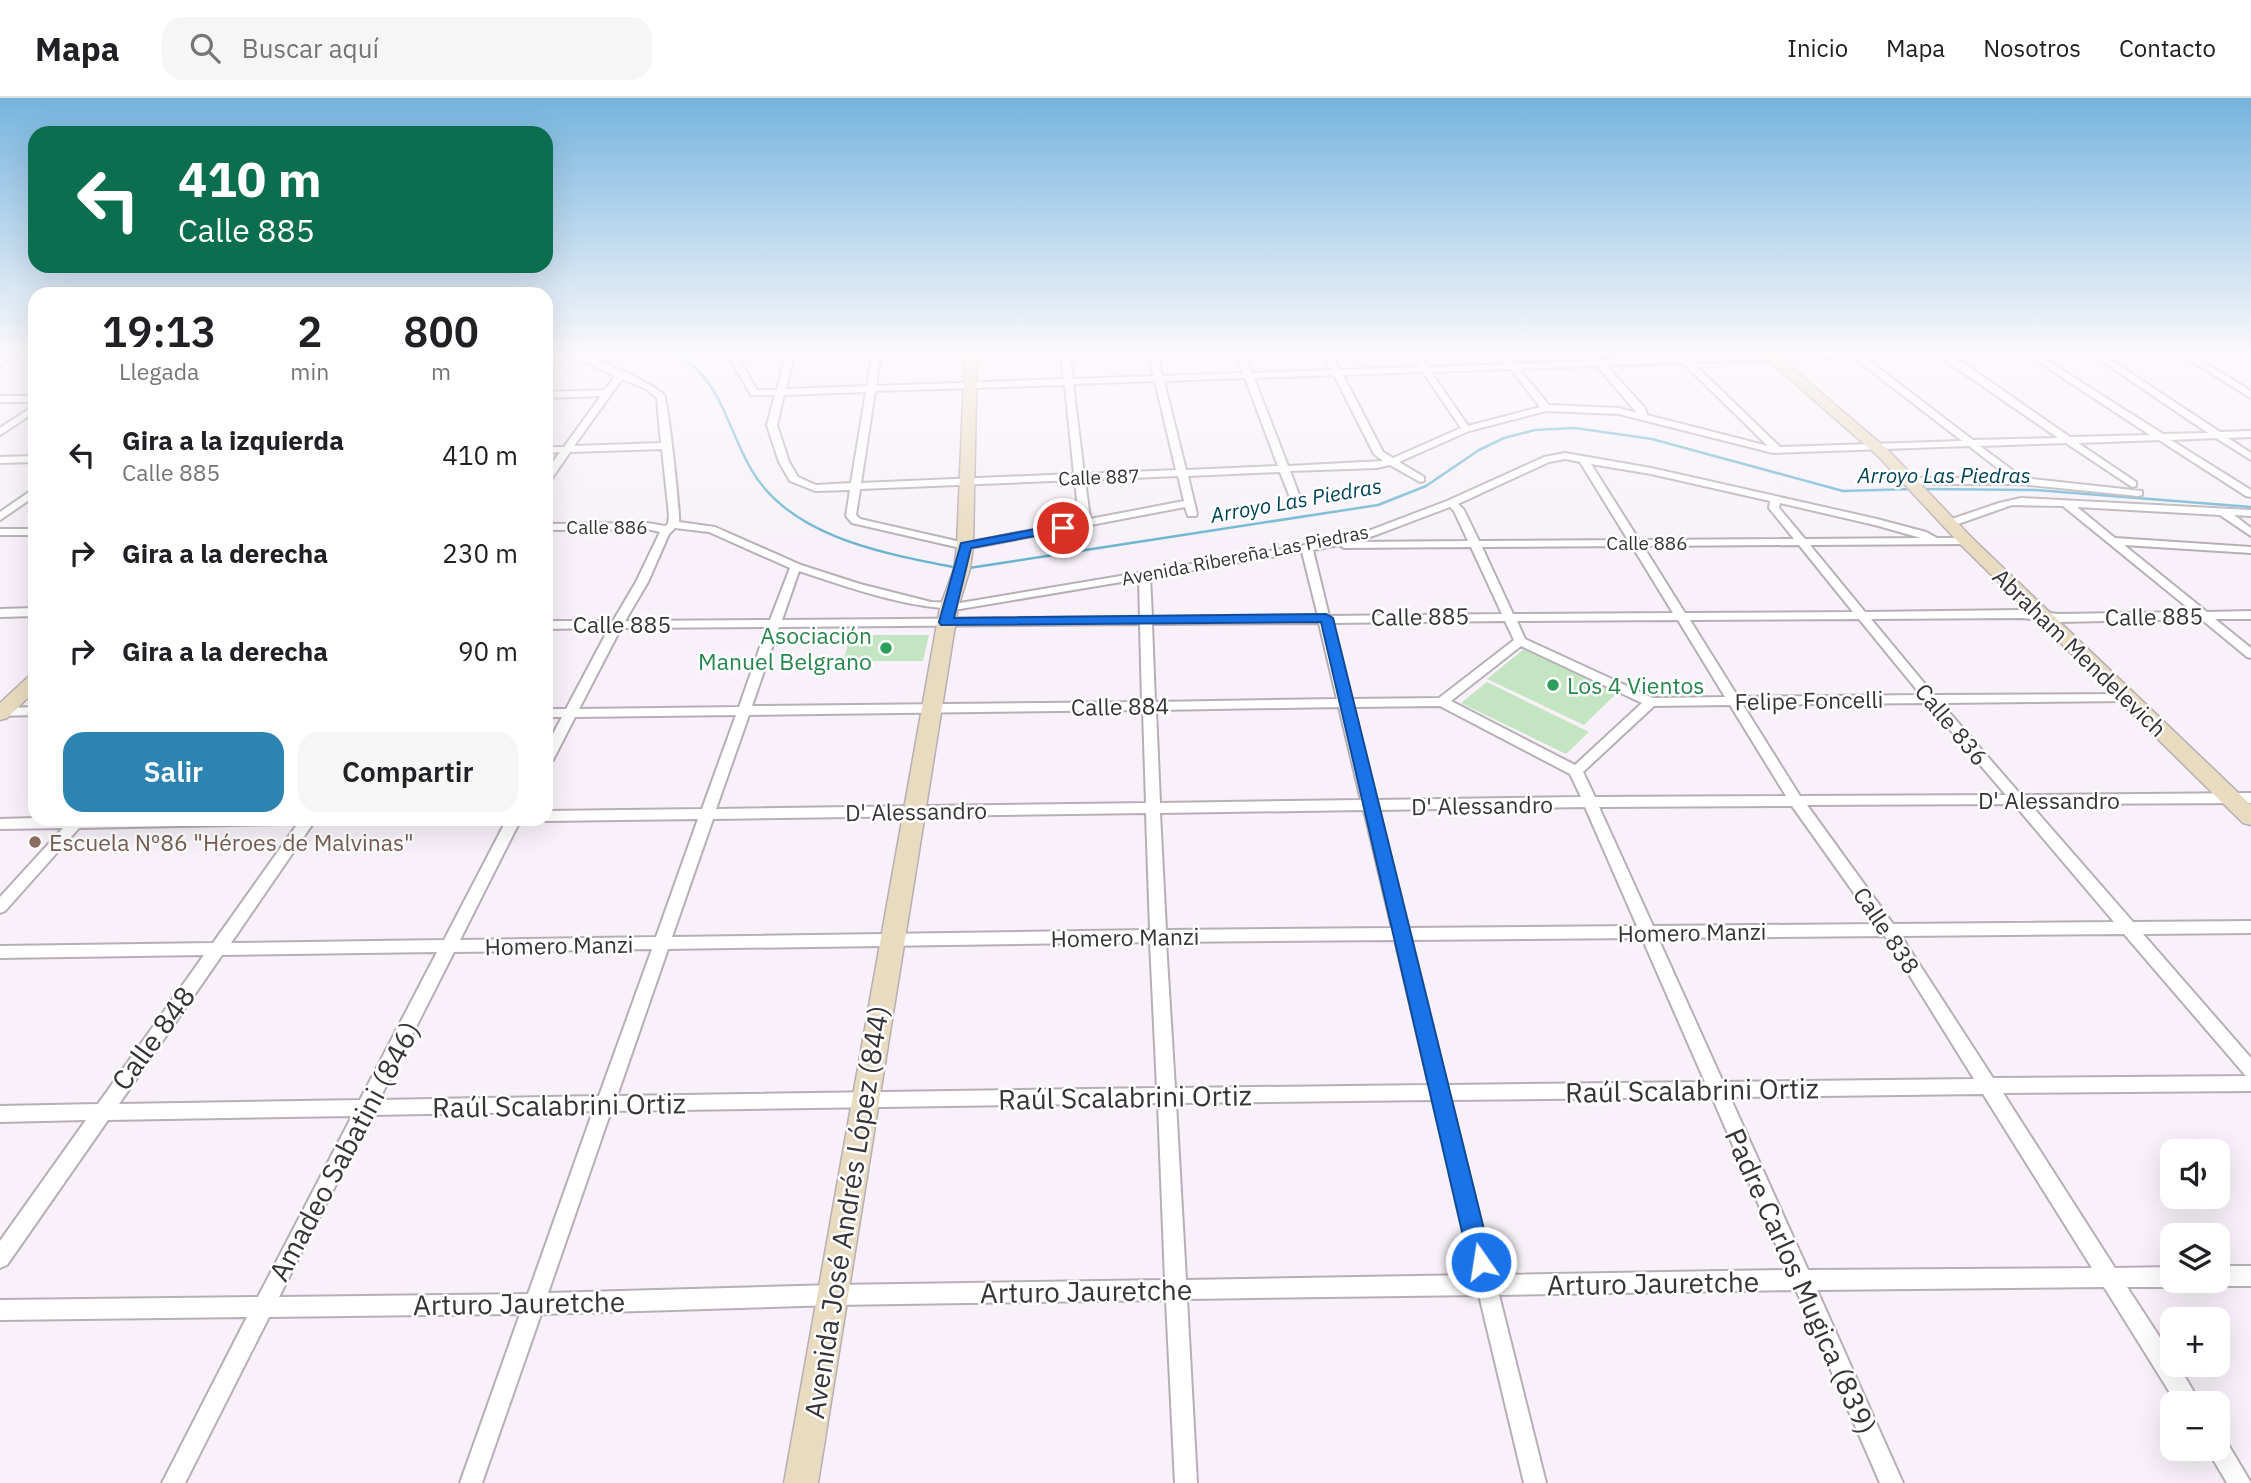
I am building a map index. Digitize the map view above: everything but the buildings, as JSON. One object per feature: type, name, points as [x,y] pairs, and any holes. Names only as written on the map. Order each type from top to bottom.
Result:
[{"type":"main road","name":"Avenida José Andrés López (844)","points":[[801,1483],[949,609],[965,552],[969,416]]},
{"type":"main road","name":"Abraham Mendelevich","points":[[1840,416],[1876,446],[1908,483],[1966,541],[2251,818]]},
{"type":"main road","points":[[1,713],[28,688]]},
{"type":"street","points":[[0,432],[24,416]]},
{"type":"street","points":[[553,469],[591,416]]},
{"type":"street","points":[[553,748],[617,624],[642,582],[646,567],[670,527],[668,446],[664,416]]},
{"type":"street","name":"Calle 887","points":[[773,416],[774,433],[794,479],[809,487],[1181,474],[1389,462]]},
{"type":"street","points":[[867,416],[852,516],[870,525],[965,552],[1085,523],[1188,503]]},
{"type":"street","points":[[1073,416],[1085,523]]},
{"type":"street","points":[[1167,416],[1192,514]]},
{"type":"street","points":[[1263,416],[1296,500]]},
{"type":"street","points":[[1360,416],[1379,454],[1420,479]]},
{"type":"street","points":[[1457,416],[1466,429]]},
{"type":"street","points":[[1389,462],[1466,429],[1517,416]]},
{"type":"street","points":[[1642,416],[1779,450],[2251,434]]},
{"type":"street","points":[[1743,416],[1779,450]]},
{"type":"street","points":[[1935,416],[2020,481]]},
{"type":"street","points":[[1908,483],[2020,481],[2135,489],[2031,416]]},
{"type":"street","points":[[2126,416],[2250,494]]},
{"type":"street","points":[[2188,416],[2251,457]]},
{"type":"street","points":[[553,450],[668,446]]},
{"type":"street","name":"Avenida Ribereña Las Piedras","points":[[670,527],[711,528],[797,567],[883,593],[949,609],[1329,544],[1372,533],[1451,503],[1547,459],[1560,456],[1583,458],[1775,499],[1916,532],[1934,541]]},
{"type":"street","name":"Calle 838","points":[[1583,458],[1796,801],[1888,930],[2182,1391]]},
{"type":"street","points":[[0,460],[28,459]]},
{"type":"street","points":[[0,517],[28,497]]},
{"type":"street","name":"Calle 836","points":[[1775,499],[1774,508],[1801,543],[1930,698],[2251,1070]]},
{"type":"street","points":[[1948,522],[1964,520],[2007,503],[2064,502],[2251,513]]},
{"type":"street","points":[[2064,502],[2251,654]]},
{"type":"street","points":[[1442,702],[1520,641],[1459,510],[1451,503]]},
{"type":"street","points":[[2222,511],[2251,533]]},
{"type":"street","name":"Calle 886","points":[[553,527],[670,527]]},
{"type":"street","points":[[0,532],[28,532]]},
{"type":"street","name":"Calle 886","points":[[1329,544],[1966,541]]},
{"type":"street","points":[[2113,541],[2251,550]]},
{"type":"street","points":[[1307,548],[1373,807],[1535,1483]]},
{"type":"street","points":[[471,1483],[661,942],[797,567]]},
{"type":"street","points":[[1144,575],[1158,936],[1186,1483]]},
{"type":"street","name":"Calle 885","points":[[553,625],[775,623],[949,609],[1145,620],[1506,615],[2251,615]]},
{"type":"street","points":[[0,613],[28,612]]},
{"type":"street","name":"Felipe Foncelli","points":[[1520,641],[1651,702],[2126,697]]},
{"type":"street","name":"Calle 884","points":[[553,713],[1442,702],[1576,771]]},
{"type":"street","points":[[1576,771],[1651,702]]},
{"type":"street","points":[[1,713],[28,711]]},
{"type":"street","name":"Padre Carlos Mugica (839)","points":[[1576,771],[1892,1483]]},
{"type":"street","name":"D' Alessandro","points":[[553,816],[1589,802],[2251,799]]},
{"type":"street","points":[[0,824],[28,823]]},
{"type":"street","points":[[0,907],[73,826]]},
{"type":"street","name":"Calle 848","points":[[0,1258],[304,826]]},
{"type":"street","name":"Amadeo Sabatini (846)","points":[[173,1483],[451,947],[511,826]]},
{"type":"street","name":"Homero Manzi","points":[[0,952],[1158,936],[2251,927]]},
{"type":"street","name":"Raúl Scalabrini Ortiz","points":[[0,1114],[866,1099],[2251,1083]]},
{"type":"street","points":[[2230,1276],[2251,1276]]},
{"type":"street","name":"Arturo Jauretche","points":[[0,1310],[534,1304],[834,1295],[1800,1280],[2160,1277]]},
{"type":"street","points":[[2226,1461],[2240,1483]]},
{"type":"green space","name":"Asociación Manuel Belgrano","points":[[851,635],[929,635],[923,661],[843,661]]},
{"type":"green space","name":"Los 4 Vientos","points":[[1524,649],[1618,692],[1584,725],[1487,679]]},
{"type":"green space","points":[[1487,682],[1589,732],[1566,754],[1461,703]]},
{"type":"waterway","name":"Arroyo Las Piedras","points":[[726,416],[751,469],[768,492],[790,512],[842,539],[872,549],[958,568]]},
{"type":"waterway","name":"Arroyo Las Piedras","points":[[969,568],[1378,505],[1426,486],[1479,450],[1504,438],[1535,430],[1575,428],[1652,439],[1843,491],[1912,489]]},
{"type":"waterway","name":"Arroyo Las Piedras","points":[[1923,489],[2036,490],[2251,507]]},
{"type":"place","name":"Asociación Manuel Belgrano","points":[[886,648]]},
{"type":"place","name":"Los 4 Vientos","points":[[1553,685]]},
{"type":"place","name":"Escuela Nº86 \"Héroes de Malvinas\"","points":[[35,842]]},
{"type":"route","points":[[1063,528],[965,546],[962,569],[946,622],[1326,618],[1481,1262]]}]
